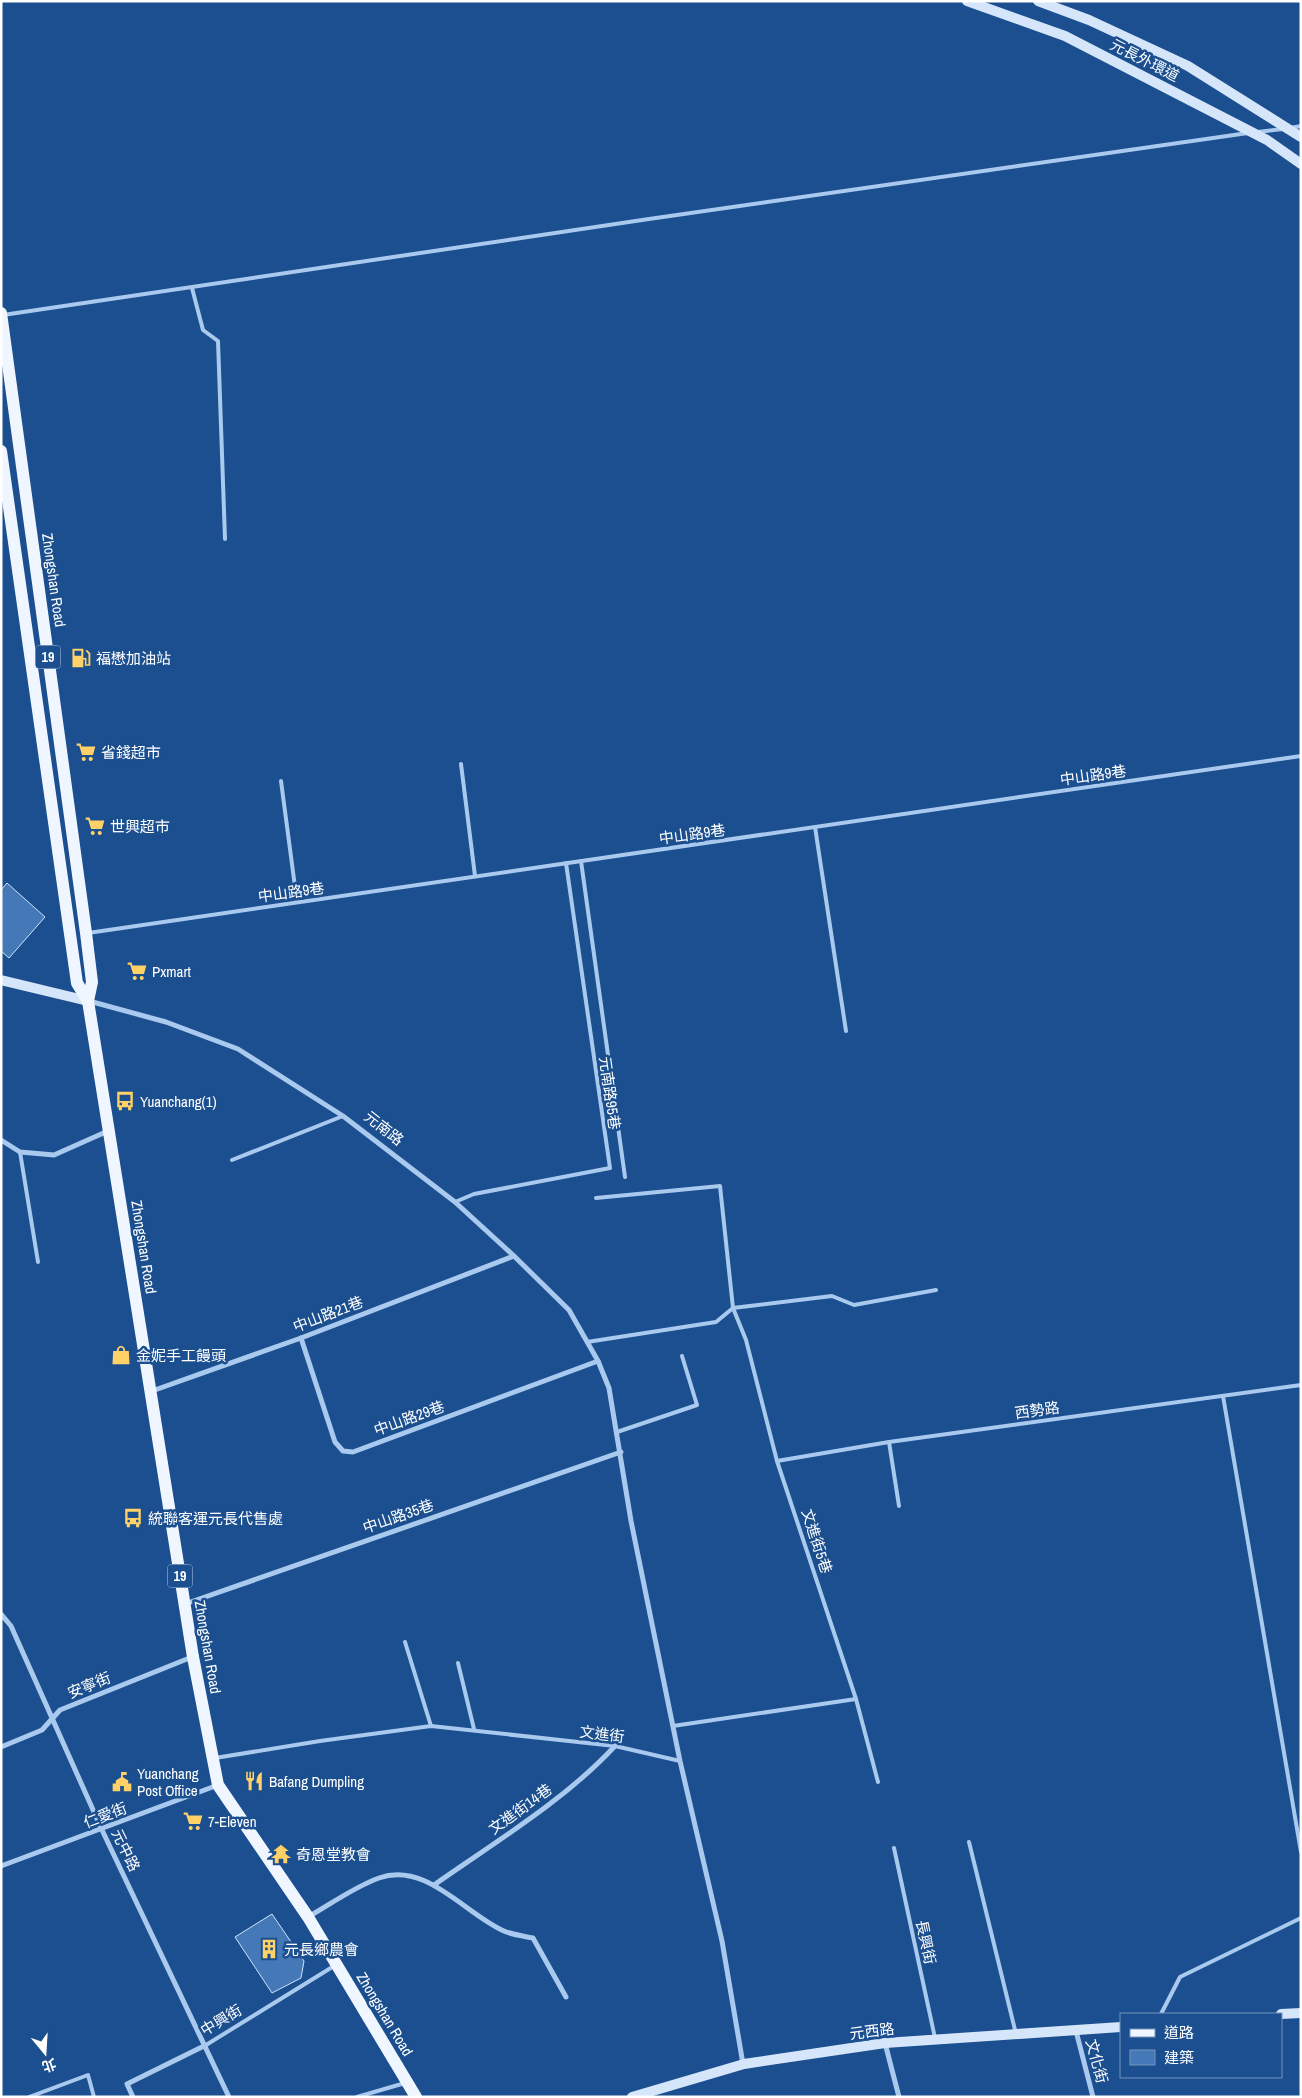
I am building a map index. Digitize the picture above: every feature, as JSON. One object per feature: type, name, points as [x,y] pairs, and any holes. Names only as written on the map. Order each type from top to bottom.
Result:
[{"type":"main road","name":"Zhongshan Road","points":[[1,315],[86,933],[92,982],[88,1001]]},
{"type":"main road","name":"Zhongshan Road","points":[[1,451],[77,982],[88,1001],[184,1604],[218,1785],[308,1917],[416,2097]]},
{"type":"street","name":"元長外環道","points":[[967,1],[1066,36],[1253,133],[1301,164]]},
{"type":"street","name":"元長外環道","points":[[1038,1],[1089,20],[1188,66],[1301,136]]},
{"type":"street","name":"元南路","points":[[1,980],[166,1022],[238,1049],[343,1116],[455,1202],[569,1310],[598,1361],[608,1388],[621,1452]]},
{"type":"street","points":[[1,1140],[20,1152],[54,1155],[109,1131]]},
{"type":"street","name":"中山路21巷","points":[[150,1392],[301,1338],[514,1256]]},
{"type":"street","name":"中山路29巷","points":[[301,1338],[335,1442],[343,1450],[354,1452],[598,1361]]},
{"type":"street","points":[[621,1452],[631,1521],[680,1761],[722,1941],[744,2064]]},
{"type":"street","name":"中山路35巷","points":[[184,1604],[621,1452]]},
{"type":"street","name":"元中路","points":[[1,1614],[11,1626],[102,1830],[206,2044],[229,2097]]},
{"type":"street","name":"安寧街","points":[[1,1747],[42,1730],[60,1710],[193,1657]]},
{"type":"street","name":"文進街14巷","points":[[434,1885],[546,1806],[596,1767],[615,1746]]},
{"type":"street","name":"仁愛街","points":[[1,1866],[102,1830],[218,1785]]},
{"type":"street","points":[[308,1917],[379,1878],[405,1875],[443,1888],[470,1910],[504,1931],[533,1938],[566,1996]]},
{"type":"street","points":[[1282,2014],[1301,2013]]},
{"type":"street","name":"元西路","points":[[632,2097],[744,2064],[884,2043],[1120,2027]]},
{"type":"street","name":"文化街","points":[[1076,2031],[1094,2097]]},
{"type":"street","points":[[884,2043],[899,2097]]},
{"type":"street","name":"中興街","points":[[133,2097],[127,2084],[206,2044]]},
{"type":"lane","points":[[1,315],[649,219],[1301,126]]},
{"type":"lane","points":[[192,288],[203,330],[218,341],[225,539]]},
{"type":"lane","name":"中山路9巷","points":[[86,933],[1301,756]]},
{"type":"lane","points":[[461,764],[475,876]]},
{"type":"lane","points":[[281,781],[297,902]]},
{"type":"lane","points":[[815,827],[846,1030]]},
{"type":"lane","points":[[581,861],[625,1177]]},
{"type":"lane","name":"元南路95巷","points":[[455,1202],[474,1194],[610,1168],[566,863]]},
{"type":"lane","points":[[232,1160],[343,1116]]},
{"type":"lane","points":[[20,1152],[38,1262]]},
{"type":"lane","name":"文進街5巷","points":[[596,1198],[720,1186],[733,1308],[746,1340],[777,1461],[856,1699],[878,1782]]},
{"type":"lane","points":[[587,1342],[716,1322],[733,1308],[832,1296],[854,1305],[936,1290]]},
{"type":"lane","points":[[617,1432],[697,1405],[682,1356]]},
{"type":"lane","name":"西勢路","points":[[777,1461],[890,1442],[1301,1386]]},
{"type":"lane","points":[[1223,1396],[1301,1852]]},
{"type":"lane","points":[[890,1442],[899,1506]]},
{"type":"lane","points":[[405,1642],[431,1726]]},
{"type":"lane","points":[[458,1663],[474,1729]]},
{"type":"lane","points":[[673,1726],[856,1699]]},
{"type":"lane","name":"文進街","points":[[213,1758],[431,1726],[474,1729],[532,1739],[615,1746],[680,1761]]},
{"type":"lane","points":[[969,1842],[1016,2035]]},
{"type":"lane","name":"長興街","points":[[894,1848],[936,2040]]},
{"type":"lane","points":[[1162,2013],[1180,1976],[1301,1918]]},
{"type":"lane","name":"中興街","points":[[206,2044],[337,1964]]},
{"type":"lane","points":[[30,2097],[88,2075],[94,2097]]},
{"type":"lane","points":[[357,2097],[408,2082]]},
{"type":"building","points":[[7,883],[45,917],[9,958],[1,951],[1,890]]},
{"type":"building","name":"元長鄉農會","points":[[272,1914],[304,1961],[301,1978],[272,1993],[235,1937]]},
{"type":"place","name":"福懋加油站","points":[[81,658]]},
{"type":"place","name":"省錢超市","points":[[86,752]]},
{"type":"place","name":"世興超市","points":[[95,826]]},
{"type":"place","name":"Pxmart","points":[[137,971]]},
{"type":"place","name":"Yuanchang(1)","points":[[125,1101]]},
{"type":"place","name":"金妮手工饅頭","points":[[121,1355]]},
{"type":"place","name":"統聯客運元長代售處","points":[[133,1518]]},
{"type":"place","name":"Bafang Dumpling","points":[[254,1781]]},
{"type":"place","name":"Yuanchang Post Office","points":[[122,1782]]},
{"type":"place","name":"7-Eleven","points":[[193,1821]]},
{"type":"place","name":"奇恩堂教會","points":[[281,1854]]},
{"type":"place","name":"元長鄉農會","points":[[269,1949]]}]
